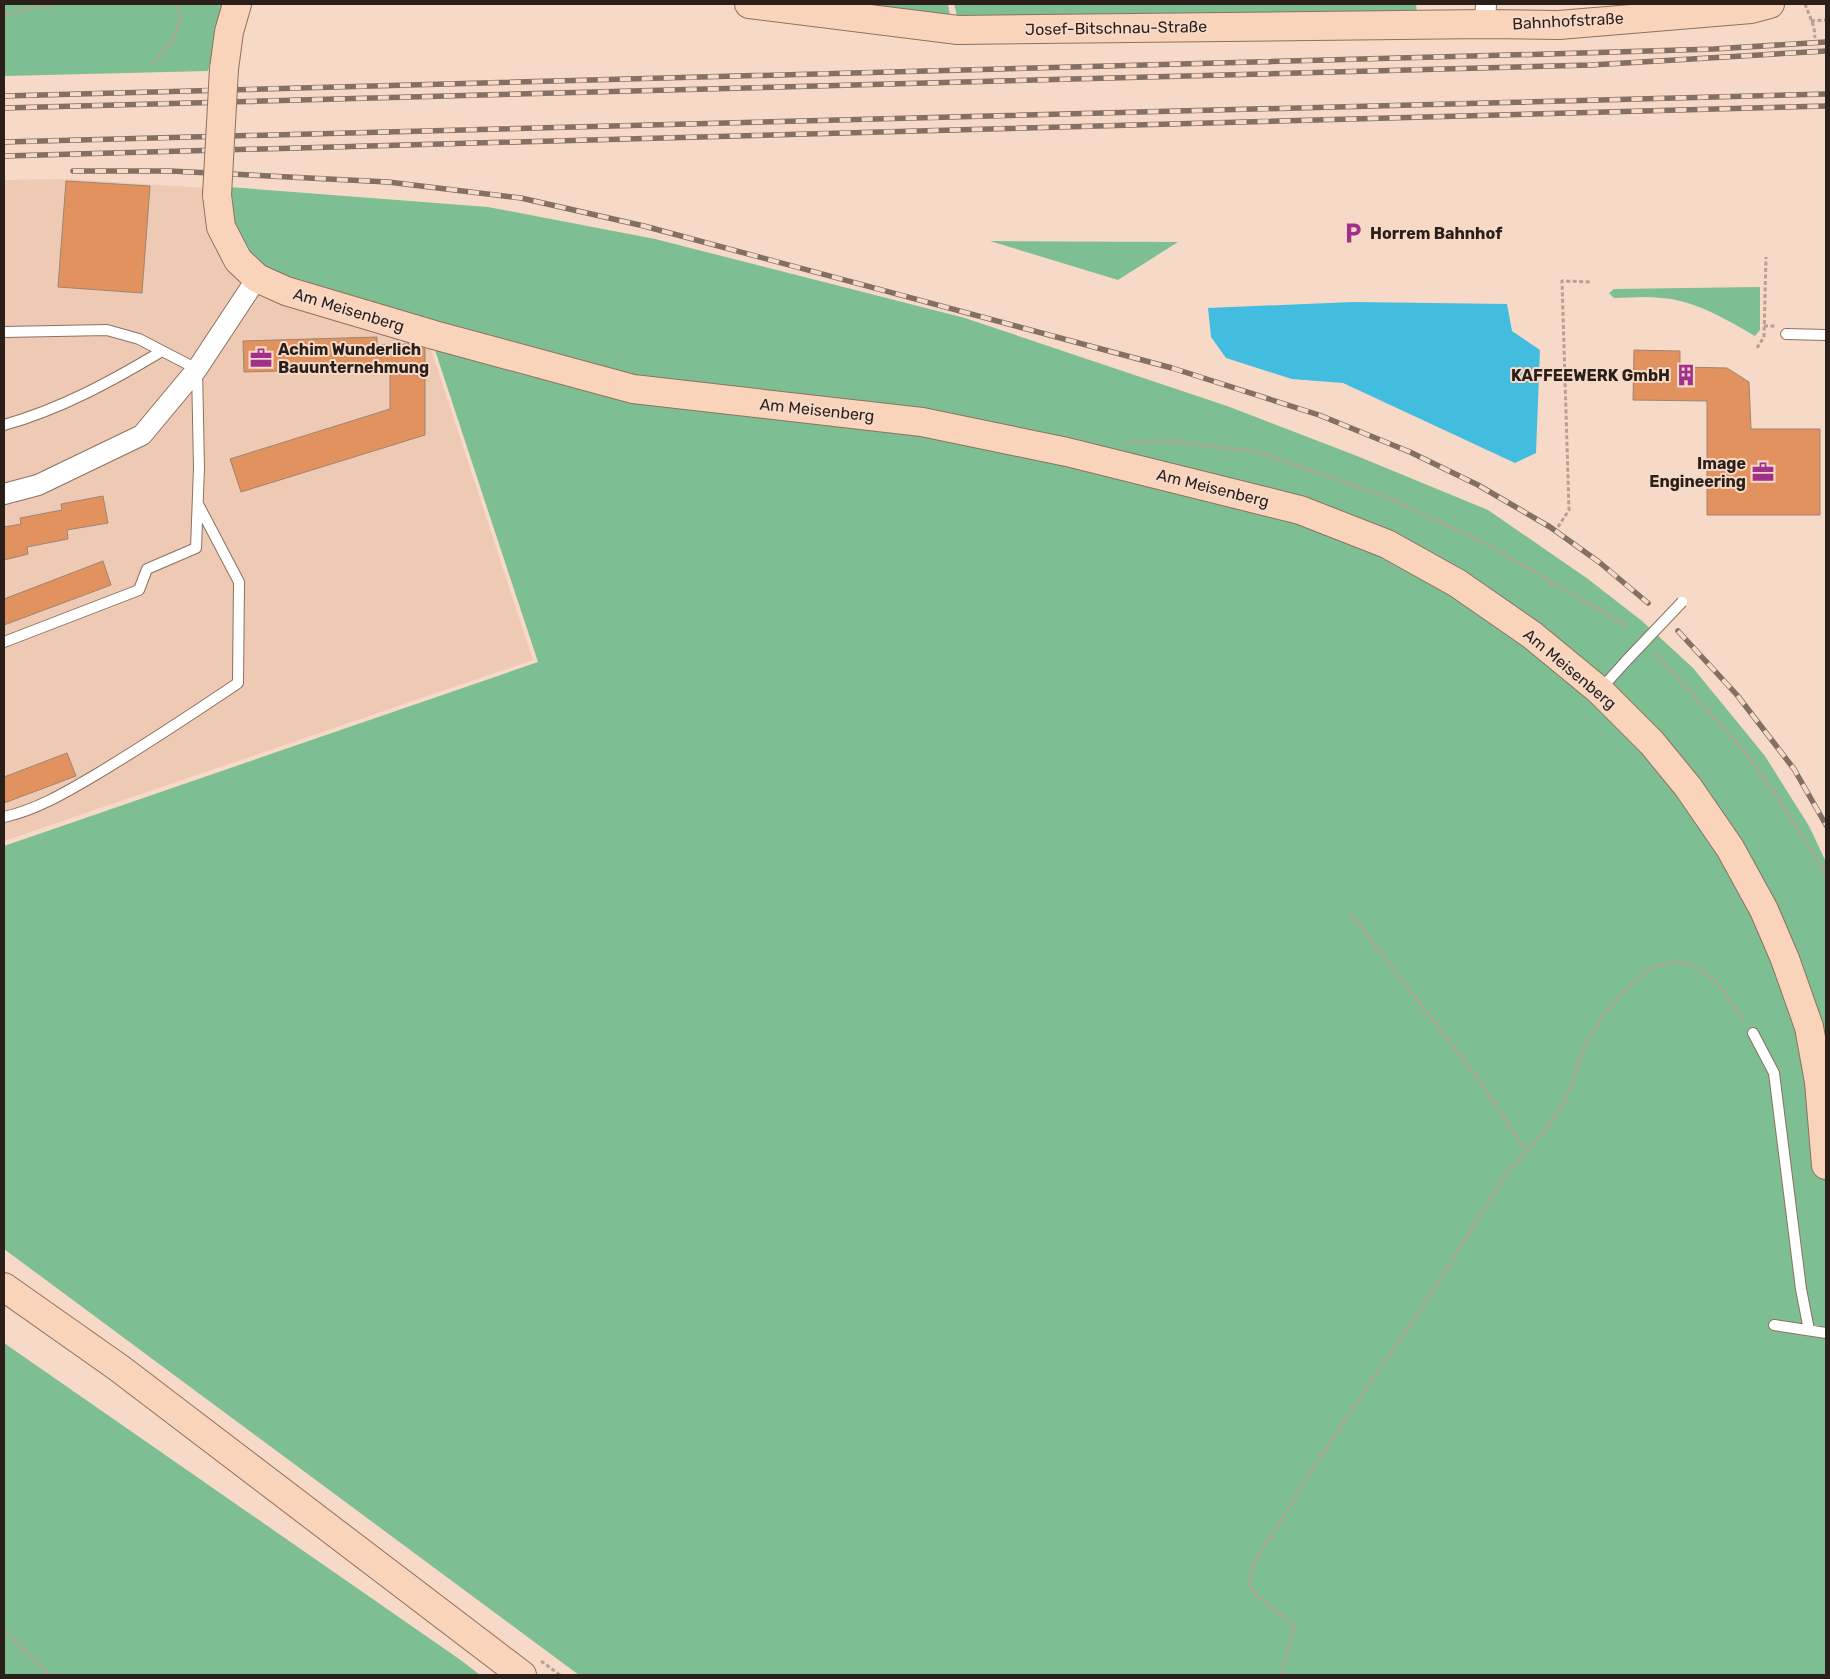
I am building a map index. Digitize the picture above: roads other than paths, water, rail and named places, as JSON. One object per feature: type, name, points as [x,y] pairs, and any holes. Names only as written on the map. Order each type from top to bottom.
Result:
[{"type":"street","points":[[4,494],[38,485],[142,435],[197,369],[257,278],[238,260],[228,244],[221,227],[217,195],[224,69],[229,32],[237,4]]},
{"type":"street","name":"Josef-Bitschnau-Straße","points":[[749,4],[958,30],[1485,14]]},
{"type":"street","name":"Bahnhofstraße","points":[[1485,14],[1559,25],[1751,9],[1770,4]]},
{"type":"street","name":"Am Meisenberg","points":[[257,278],[286,291],[633,389],[922,422],[1067,452],[1300,510],[1387,544],[1457,583],[1532,635],[1600,691],[1652,744],[1688,787],[1730,848],[1764,910],[1785,959],[1809,1027],[1819,1082],[1826,1165]]},
{"type":"street","points":[[4,1287],[119,1368],[522,1675]]},
{"type":"lane","points":[[4,332],[107,330],[139,339],[197,369],[198,503],[196,548],[148,570],[139,590],[4,642]]},
{"type":"lane","points":[[1786,334],[1826,335]]},
{"type":"lane","points":[[4,425],[29,418],[102,387],[162,351]]},
{"type":"lane","points":[[4,817],[19,814],[70,790],[151,742],[238,683],[239,582],[198,503]]},
{"type":"lane","points":[[1600,691],[1682,602]]},
{"type":"lane","points":[[1753,1033],[1774,1073],[1801,1288],[1809,1330]]},
{"type":"lane","points":[[1774,1325],[1826,1333]]},
{"type":"water","points":[[1353,302],[1507,304],[1512,331],[1540,350],[1536,453],[1515,463],[1343,383],[1292,379],[1226,358],[1211,337],[1208,308]]},
{"type":"railway","points":[[4,96],[1548,54],[1714,49],[1826,42]]},
{"type":"railway","points":[[4,108],[1591,65],[1826,51]]},
{"type":"railway","points":[[4,142],[1826,94]]},
{"type":"railway","points":[[4,156],[1826,106]]},
{"type":"railway","points":[[73,171],[170,171],[388,182],[521,198],[644,226],[1172,368],[1319,415],[1410,452],[1478,485],[1550,527],[1599,562],[1648,603]]},
{"type":"railway","points":[[1678,631],[1737,695],[1794,769],[1826,825]]},
{"type":"place","name":"Horrem Bahnhof","points":[[1353,233]]},
{"type":"place","name":"Achim Wunderlich Bauunternehmung","points":[[261,358]]},
{"type":"place","name":"KAFFEEWERK GmbH","points":[[1686,375]]},
{"type":"place","name":"Image Engineering","points":[[1763,472]]}]
